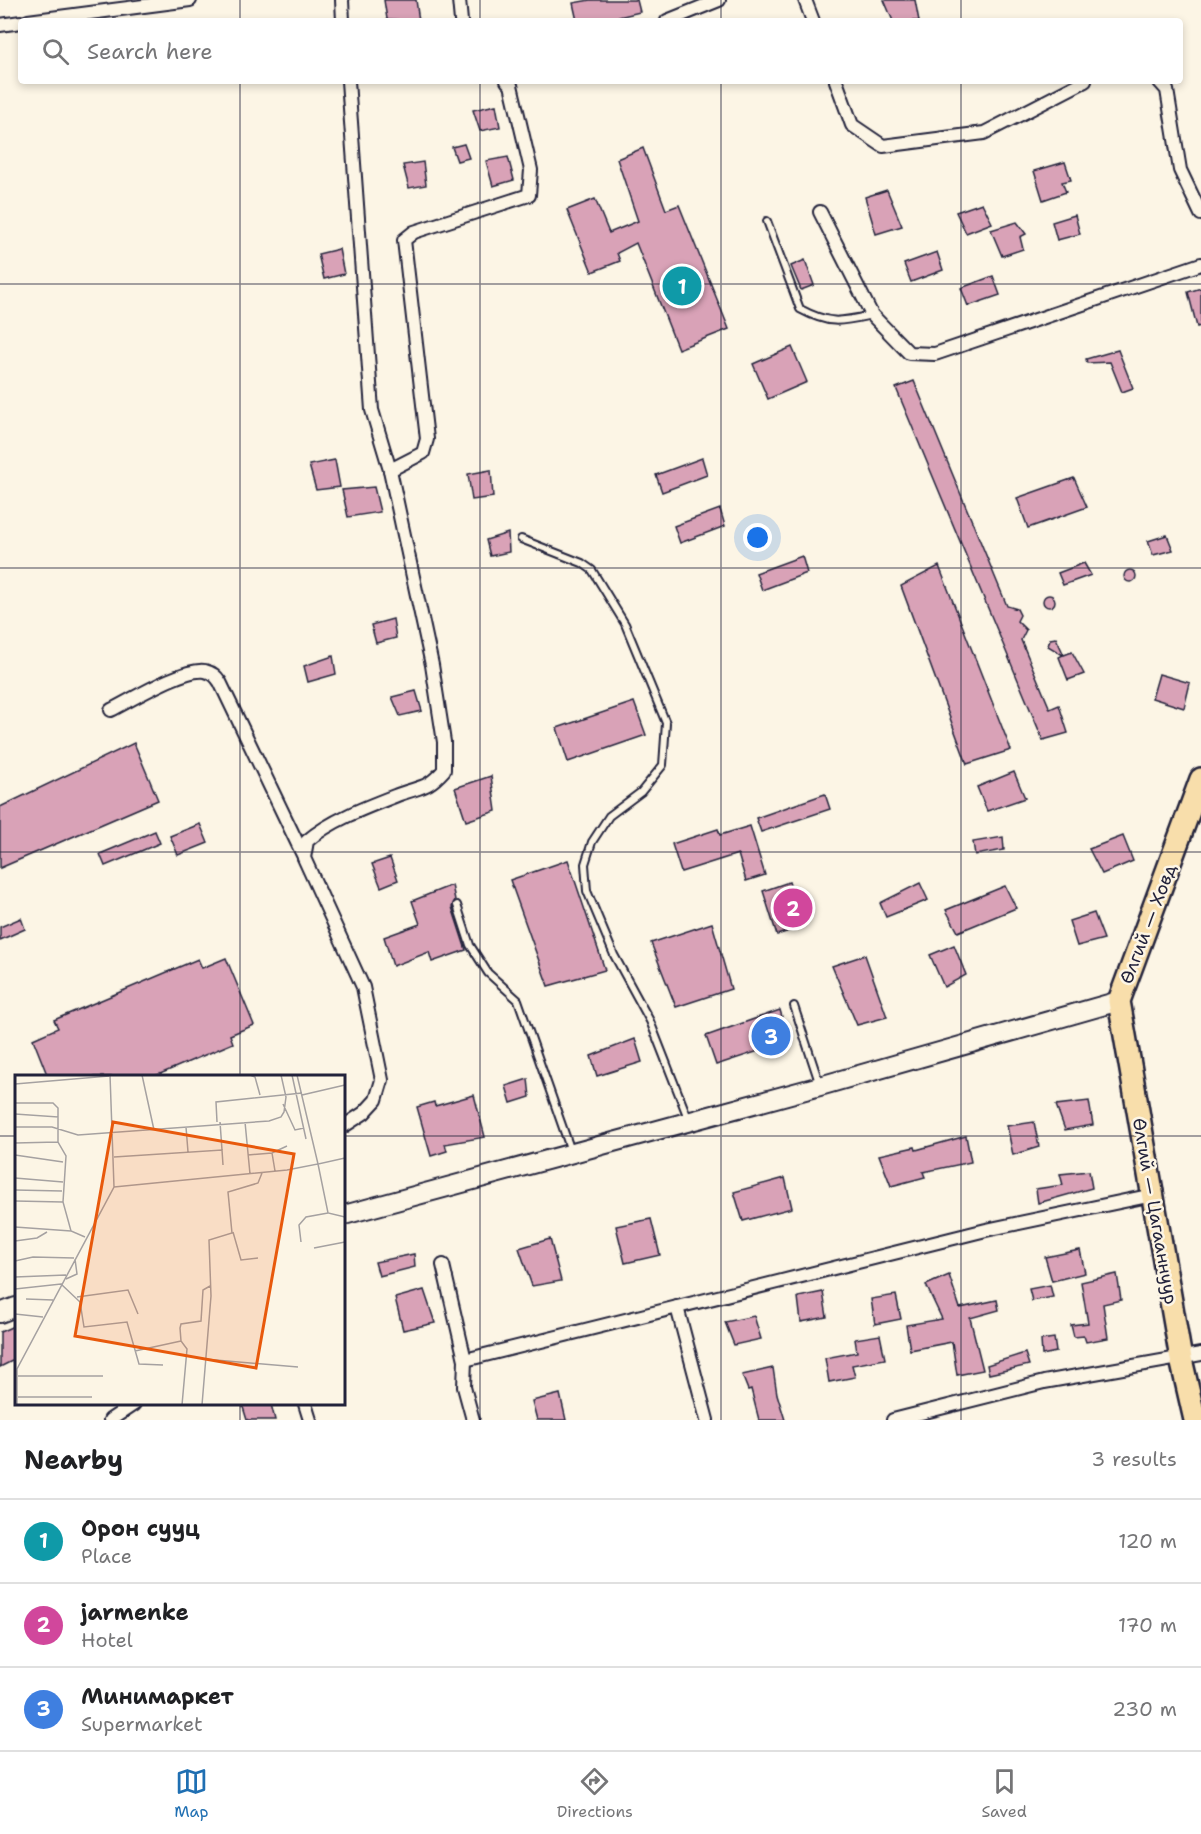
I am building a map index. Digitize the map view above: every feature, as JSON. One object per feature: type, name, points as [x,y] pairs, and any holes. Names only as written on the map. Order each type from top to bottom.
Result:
[{"type":"highway","name":"Өлгий — Ховд","points":[[1119,1000],[1201,779]]},
{"type":"highway","name":"Өлгий — Цагааннуур","points":[[1119,1000],[1153,1195],[1191,1356],[1195,1420]]},
{"type":"main road","points":[[345,1215],[820,1086],[1119,1000]]},
{"type":"main road","points":[[0,1313],[15,1307]]},
{"type":"street","points":[[51,18],[190,0]]},
{"type":"street","points":[[342,0],[343,18]]},
{"type":"street","points":[[459,0],[461,18]]},
{"type":"street","points":[[674,18],[719,0]]},
{"type":"street","points":[[805,0],[812,18]]},
{"type":"street","points":[[0,25],[18,22]]},
{"type":"street","points":[[304,858],[307,842],[319,831],[400,794],[429,786],[444,770],[444,742],[432,665],[390,470],[372,410],[348,84]]},
{"type":"street","points":[[390,470],[423,453],[427,439],[404,240],[414,232],[529,195],[531,170],[512,84]]},
{"type":"street","points":[[837,84],[852,125],[883,146],[984,133],[1079,84]]},
{"type":"street","points":[[1162,84],[1167,90],[1180,170],[1201,214]]},
{"type":"street","points":[[820,212],[872,315],[909,353],[935,354],[1201,264]]},
{"type":"street","points":[[111,710],[188,673],[204,671],[215,675],[220,682],[363,987],[382,1080],[376,1100],[364,1113],[345,1125]]},
{"type":"street","points":[[465,1360],[986,1230],[1153,1195]]},
{"type":"street","points":[[443,1264],[465,1360],[464,1387],[473,1420]]},
{"type":"street","points":[[677,1307],[707,1420]]},
{"type":"street","points":[[893,1420],[923,1416],[1044,1382],[1191,1356]]},
{"type":"street","points":[[110,1420],[132,1405]]},
{"type":"street","points":[[305,1405],[310,1420]]},
{"type":"lane","points":[[767,221],[800,309],[821,320],[839,322],[872,315]]},
{"type":"lane","points":[[521,539],[582,563],[592,570],[625,624],[666,723],[663,765],[641,792],[609,816],[592,842],[585,864],[587,891],[614,955],[650,1021],[690,1122]]},
{"type":"lane","points":[[457,905],[470,945],[488,973],[518,1000],[571,1152]]},
{"type":"lane","points":[[794,1006],[820,1086]]},
{"type":"building","points":[[384,0],[416,0],[419,18],[387,18]]},
{"type":"building","points":[[590,0],[637,0],[640,12],[614,18],[576,18],[573,3]]},
{"type":"building","points":[[884,0],[915,0],[918,18],[892,18]]},
{"type":"building","points":[[496,105],[500,127],[480,131],[473,110]]},
{"type":"building","points":[[464,144],[469,158],[457,161],[452,147]]},
{"type":"building","points":[[643,148],[666,210],[679,205],[729,329],[678,349],[636,243],[617,253],[620,261],[592,272],[567,210],[595,199],[609,233],[638,221],[617,159]]},
{"type":"building","points":[[508,157],[514,180],[493,186],[486,161]]},
{"type":"building","points":[[423,162],[426,185],[409,188],[403,165]]},
{"type":"building","points":[[1065,162],[1071,180],[1062,182],[1066,192],[1043,200],[1034,171]]},
{"type":"building","points":[[887,190],[902,226],[876,234],[865,197]]},
{"type":"building","points":[[982,203],[992,223],[966,233],[956,212]]},
{"type":"building","points":[[1075,215],[1080,234],[1057,240],[1052,222]]},
{"type":"building","points":[[1017,222],[1026,234],[1020,237],[1023,249],[1002,256],[991,230]]},
{"type":"building","points":[[339,249],[344,274],[324,279],[318,254]]},
{"type":"building","points":[[937,252],[943,270],[911,282],[904,264]]},
{"type":"building","points":[[805,260],[814,285],[801,290],[791,266]]},
{"type":"building","points":[[993,276],[1000,295],[968,306],[961,288]]},
{"type":"building","points":[[1201,288],[1201,326],[1197,327],[1188,292]]},
{"type":"building","points":[[792,347],[807,382],[768,399],[753,364]]},
{"type":"building","points":[[1118,350],[1133,388],[1122,392],[1110,362],[1087,363],[1086,359]]},
{"type":"building","points":[[914,381],[1007,606],[1017,609],[1020,615],[1017,621],[1026,630],[1021,640],[1050,709],[1059,705],[1068,733],[1043,740],[896,388]]},
{"type":"building","points":[[702,458],[707,475],[662,492],[656,475]]},
{"type":"building","points":[[335,460],[340,487],[316,490],[309,465]]},
{"type":"building","points":[[491,470],[493,497],[472,500],[468,474]]},
{"type":"building","points":[[1074,478],[1087,507],[1028,528],[1017,498]]},
{"type":"building","points":[[374,487],[380,512],[348,517],[342,490]]},
{"type":"building","points":[[720,509],[725,526],[680,543],[674,526]]},
{"type":"building","points":[[508,533],[509,552],[490,556],[486,540]]},
{"type":"building","points":[[1167,535],[1173,550],[1153,555],[1148,541]]},
{"type":"building","points":[[802,556],[807,573],[762,590],[756,573]]},
{"type":"building","points":[[1084,563],[1091,575],[1063,585],[1058,573]]},
{"type":"building","points":[[939,566],[1011,750],[967,764],[901,586]]},
{"type":"building","points":[[1132,570],[1136,576],[1132,582],[1128,582],[1124,574]]},
{"type":"building","points":[[1051,595],[1055,601],[1051,607],[1047,607],[1043,599]]},
{"type":"building","points":[[393,619],[396,638],[376,643],[371,625]]},
{"type":"building","points":[[1056,638],[1064,655],[1072,652],[1084,674],[1068,680],[1059,657],[1063,655],[1048,646],[1050,639]]},
{"type":"building","points":[[333,656],[336,674],[308,682],[304,666]]},
{"type":"building","points":[[1159,674],[1190,683],[1184,708],[1152,698]]},
{"type":"building","points":[[416,691],[422,711],[400,716],[392,697]]},
{"type":"building","points":[[634,702],[646,735],[568,762],[557,728]]},
{"type":"building","points":[[134,743],[158,800],[0,868],[0,807]]},
{"type":"building","points":[[1014,772],[1025,798],[987,811],[977,787]]},
{"type":"building","points":[[491,776],[496,811],[466,821],[455,788]]},
{"type":"building","points":[[825,794],[830,809],[761,832],[756,818]]},
{"type":"building","points":[[200,824],[208,843],[178,855],[170,836]]},
{"type":"building","points":[[750,826],[765,875],[746,881],[738,854],[681,872],[672,844],[718,829],[720,835]]},
{"type":"building","points":[[155,831],[160,843],[105,866],[100,854]]},
{"type":"building","points":[[1123,836],[1133,861],[1102,874],[1089,849]]},
{"type":"building","points":[[1003,837],[1004,850],[975,855],[973,842]]},
{"type":"building","points":[[390,858],[398,880],[381,887],[372,864]]},
{"type":"building","points":[[568,860],[605,970],[548,986],[510,880]]},
{"type":"building","points":[[789,882],[804,926],[777,935],[763,891]]},
{"type":"building","points":[[920,883],[928,900],[886,917],[880,903]]},
{"type":"building","points":[[452,885],[455,900],[452,907],[466,950],[432,962],[429,952],[393,966],[384,937],[420,924],[412,901]]},
{"type":"building","points":[[1005,886],[1016,908],[958,932],[946,910]]},
{"type":"building","points":[[1094,913],[1104,939],[1077,946],[1069,921]]},
{"type":"building","points":[[21,918],[25,929],[0,940],[0,927]]},
{"type":"building","points":[[712,923],[731,989],[676,1007],[651,943]]},
{"type":"building","points":[[954,945],[966,975],[944,987],[930,955]]},
{"type":"building","points":[[865,955],[887,1017],[857,1025],[832,966]]},
{"type":"building","points":[[226,958],[254,1025],[230,1035],[233,1043],[158,1075],[47,1075],[33,1039],[58,1028],[54,1020],[198,959],[202,968]]},
{"type":"building","points":[[780,1010],[789,1041],[716,1065],[706,1036]]},
{"type":"building","points":[[635,1039],[642,1062],[597,1076],[591,1056]]},
{"type":"building","points":[[528,1079],[530,1097],[511,1103],[506,1086]]},
{"type":"building","points":[[474,1095],[485,1137],[445,1144],[447,1151],[431,1156],[417,1107],[434,1102],[435,1106]]},
{"type":"building","points":[[1089,1101],[1093,1125],[1065,1130],[1056,1105]]},
{"type":"building","points":[[1034,1122],[1039,1147],[1013,1155],[1007,1126]]},
{"type":"building","points":[[966,1136],[971,1162],[923,1172],[925,1177],[891,1186],[879,1155],[915,1147],[916,1150]]},
{"type":"building","points":[[1089,1171],[1092,1188],[1038,1203],[1036,1189],[1063,1185],[1060,1174]]},
{"type":"building","points":[[785,1178],[792,1208],[743,1221],[734,1192]]},
{"type":"building","points":[[651,1219],[660,1255],[625,1263],[616,1226]]},
{"type":"building","points":[[550,1239],[561,1281],[532,1286],[519,1248]]},
{"type":"building","points":[[1080,1250],[1085,1273],[1052,1281],[1045,1257]]},
{"type":"building","points":[[414,1254],[415,1267],[379,1276],[375,1262]]},
{"type":"building","points":[[1117,1274],[1121,1300],[1103,1304],[1108,1338],[1086,1342],[1084,1336],[1074,1337],[1071,1325],[1088,1323],[1081,1282]]},
{"type":"building","points":[[949,1275],[960,1308],[997,1300],[999,1310],[970,1318],[983,1370],[957,1375],[952,1342],[910,1350],[906,1325],[942,1319],[926,1285]]},
{"type":"building","points":[[1050,1285],[1053,1297],[1032,1301],[1029,1289]]},
{"type":"building","points":[[424,1290],[435,1323],[403,1330],[395,1298]]},
{"type":"building","points":[[823,1292],[827,1317],[801,1322],[798,1297]]},
{"type":"building","points":[[896,1295],[901,1319],[875,1324],[871,1299]]},
{"type":"building","points":[[754,1316],[761,1339],[734,1345],[725,1322]]},
{"type":"building","points":[[15,1325],[15,1360],[0,1367],[0,1332]]},
{"type":"building","points":[[880,1335],[885,1359],[852,1365],[855,1377],[829,1382],[825,1358],[857,1352],[855,1339]]},
{"type":"building","points":[[1054,1338],[1056,1352],[1042,1355],[1041,1340]]},
{"type":"building","points":[[1025,1353],[1029,1365],[989,1374],[987,1365]]},
{"type":"building","points":[[773,1368],[777,1394],[785,1420],[759,1420],[751,1389],[748,1390],[742,1375]]},
{"type":"building","points":[[560,1394],[566,1420],[537,1420],[532,1401]]},
{"type":"building","points":[[242,1405],[271,1405],[275,1420],[247,1420]]},
{"type":"place","name":"Орон сууц","points":[[682,286]]},
{"type":"place","name":"jarmenke","points":[[793,908]]},
{"type":"place","name":"Минимаркет","points":[[771,1036]]}]
